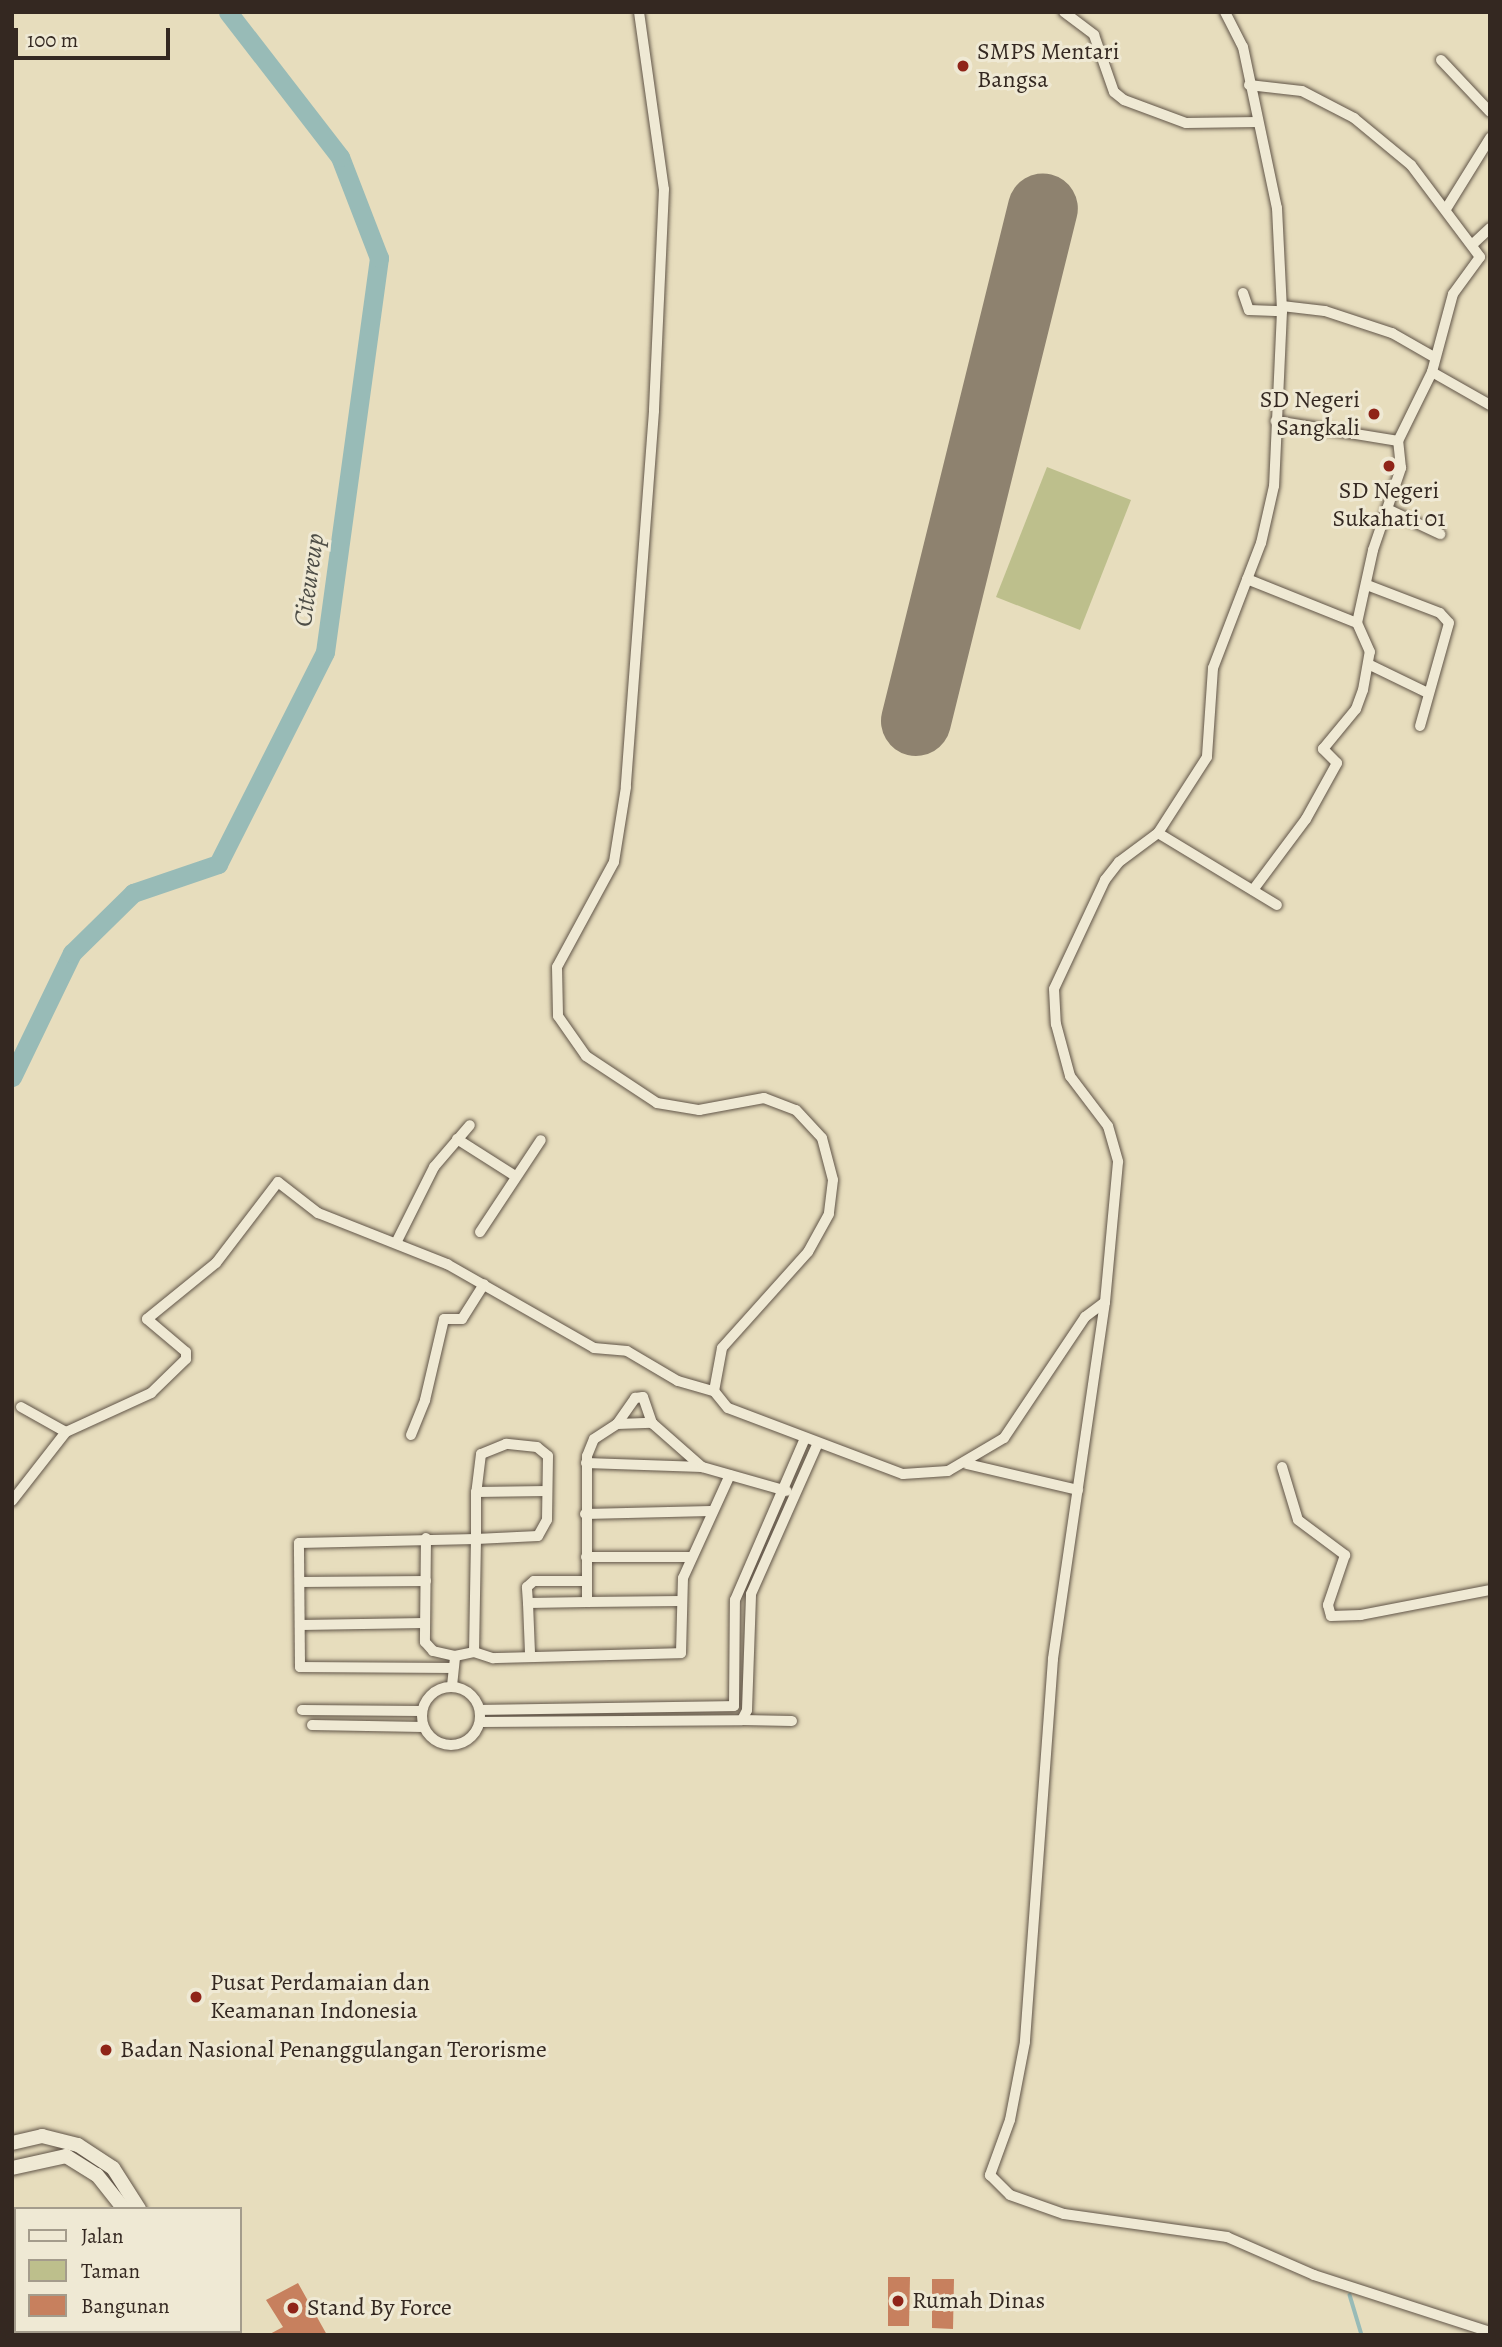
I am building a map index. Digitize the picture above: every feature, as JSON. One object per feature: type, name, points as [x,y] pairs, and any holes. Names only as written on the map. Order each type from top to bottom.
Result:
[{"type":"street","points":[[639,12],[664,188],[626,787],[616,856],[559,960],[554,992],[558,1016],[579,1048],[640,1094],[682,1109],[774,1100],[805,1116],[821,1138],[833,1185],[826,1223],[722,1348],[714,1391]]},
{"type":"street","points":[[1064,12],[1094,35],[1114,92],[1124,100],[1185,123],[1258,122]]},
{"type":"street","points":[[1225,12],[1243,47],[1277,208],[1282,309],[1274,486],[1247,579],[1210,678],[1207,757],[1158,832],[1119,862],[1105,880],[1059,971],[1053,996],[1070,1076],[1108,1126],[1118,1152],[1105,1302],[1053,1659],[1025,2042],[1019,2085],[991,2181],[1010,2195],[1065,2214],[1227,2237],[1314,2276],[1490,2332]]},
{"type":"street","points":[[1441,60],[1490,112]]},
{"type":"street","points":[[1249,85],[1302,91],[1338,108],[1406,160],[1474,243],[1479,261],[1453,294],[1432,372],[1398,441],[1401,468],[1387,509],[1357,623]]},
{"type":"street","points":[[1446,209],[1490,138]]},
{"type":"street","points":[[1474,243],[1490,229]]},
{"type":"street","points":[[1243,293],[1249,310],[1325,312],[1392,333],[1434,357]]},
{"type":"street","points":[[1432,372],[1490,405]]},
{"type":"street","points":[[1276,421],[1398,441]]},
{"type":"street","points":[[1387,509],[1440,534]]},
{"type":"street","points":[[1247,579],[1357,623],[1369,642],[1368,664],[1356,709],[1323,749],[1337,763],[1306,819],[1253,890]]},
{"type":"street","points":[[1367,585],[1446,617],[1448,630],[1420,726]]},
{"type":"street","points":[[1368,664],[1429,693]]},
{"type":"street","points":[[1158,832],[1278,905]]},
{"type":"street","points":[[397,1241],[434,1167],[470,1125]]},
{"type":"street","points":[[457,1139],[515,1176]]},
{"type":"street","points":[[480,1232],[541,1140]]},
{"type":"street","points":[[12,1501],[66,1433],[151,1394],[187,1359],[186,1352],[147,1319],[216,1263],[275,1184],[283,1184],[318,1213],[397,1241],[484,1284],[594,1348],[627,1351],[678,1381],[714,1391],[728,1408],[818,1443],[904,1475],[967,1464],[1078,1490]]},
{"type":"street","points":[[411,1435],[425,1400],[444,1319],[462,1319],[484,1284]]},
{"type":"street","points":[[967,1464],[1004,1438],[1084,1317],[1105,1302]]},
{"type":"street","points":[[587,1602],[586,1463],[594,1439],[617,1424],[639,1396],[652,1423],[702,1467]]},
{"type":"street","points":[[21,1407],[66,1433]]},
{"type":"street","points":[[617,1424],[652,1423]]},
{"type":"street","points":[[480,1710],[734,1706],[735,1600],[805,1438]]},
{"type":"street","points":[[742,1720],[747,1710],[751,1594],[818,1443]]},
{"type":"street","points":[[452,1668],[300,1667],[302,1542],[477,1539],[538,1536],[547,1520],[546,1452],[506,1444],[481,1454],[476,1492],[477,1539],[474,1652]]},
{"type":"street","points":[[586,1463],[702,1467],[795,1494]]},
{"type":"street","points":[[1282,1467],[1298,1520],[1345,1555],[1328,1605],[1331,1616],[1361,1615],[1490,1590]]},
{"type":"street","points":[[426,1538],[424,1623],[428,1647],[454,1656],[474,1652],[493,1658],[530,1653],[677,1655],[682,1651],[681,1601],[690,1557],[730,1475]]},
{"type":"street","points":[[476,1492],[547,1490]]},
{"type":"street","points":[[585,1514],[711,1511]]},
{"type":"street","points":[[586,1557],[690,1557]]},
{"type":"street","points":[[300,1582],[426,1581]]},
{"type":"street","points":[[530,1653],[527,1587],[534,1581],[586,1581]]},
{"type":"street","points":[[528,1603],[681,1601]]},
{"type":"street","points":[[301,1625],[424,1623]]},
{"type":"street","points":[[452,1686],[454,1656]]},
{"type":"street","points":[[452,1686],[470,1693],[480,1710],[480,1722],[470,1739],[455,1745],[440,1744],[423,1727],[421,1711],[432,1693],[452,1686]]},
{"type":"street","points":[[302,1710],[421,1711]]},
{"type":"street","points":[[480,1722],[792,1721]]},
{"type":"street","points":[[312,1725],[423,1727]]},
{"type":"street","points":[[12,2143],[42,2136],[78,2145],[113,2168],[138,2204],[123,2207],[97,2175],[66,2156],[12,2168]]},
{"type":"green space","points":[[1047,467],[1131,500],[1080,630],[996,597]]},
{"type":"building","name":"Rumah Dinas","points":[[888,2277],[910,2277],[909,2326],[888,2326]]},
{"type":"building","name":"Rumah Dinas","points":[[932,2279],[954,2279],[953,2329],[932,2328]]},
{"type":"building","name":"Stand By Force","points":[[298,2283],[327,2335],[268,2335],[283,2327],[266,2300]]},
{"type":"waterway","name":"Citeureup","points":[[12,1077],[72,953],[133,893],[218,864],[325,652],[379,258],[340,157],[228,12]]},
{"type":"waterway","points":[[1350,2295],[1362,2335]]},
{"type":"runway","points":[[916,721],[1043,208]]},
{"type":"place","name":"SMPS Mentari Bangsa","points":[[963,66]]},
{"type":"place","name":"SD Negeri Sangkali","points":[[1374,414]]},
{"type":"place","name":"SD Negeri Sukahati 01","points":[[1389,466]]},
{"type":"place","name":"Pusat Perdamaian dan Keamanan Indonesia","points":[[196,1997]]},
{"type":"place","name":"Badan Nasional Penanggulangan Terorisme","points":[[106,2050]]},
{"type":"place","name":"Rumah Dinas","points":[[898,2301]]},
{"type":"place","name":"Stand By Force","points":[[293,2308]]}]
